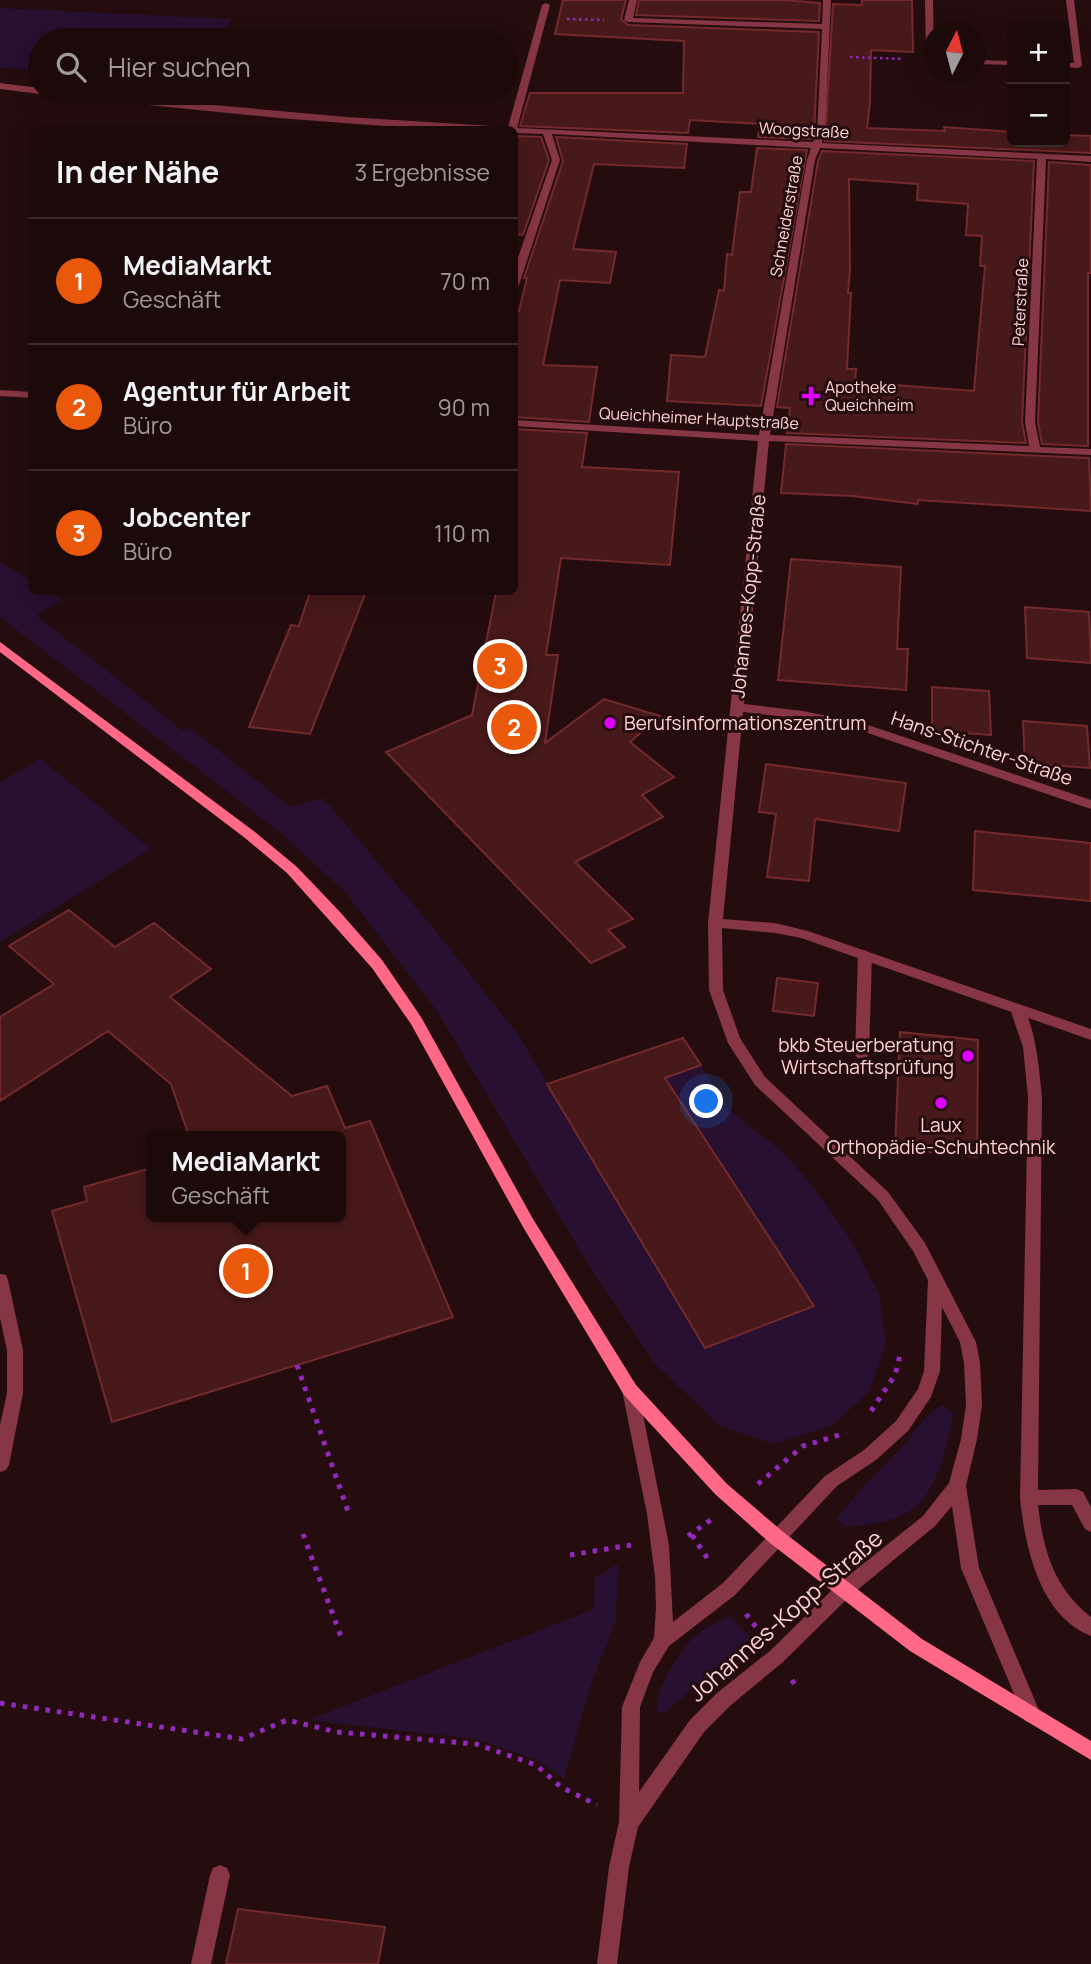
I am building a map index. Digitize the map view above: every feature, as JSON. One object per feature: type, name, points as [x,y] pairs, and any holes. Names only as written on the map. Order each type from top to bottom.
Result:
[{"type":"main road","points":[[0,646],[250,835],[292,870],[335,915],[377,964],[416,1021],[528,1223],[630,1390],[735,1502],[776,1537],[916,1644],[1091,1751]]},
{"type":"street","points":[[633,0],[628,20],[826,27]]},
{"type":"street","name":"Schneiderstraße","points":[[764,437],[811,160],[821,133],[827,0]]},
{"type":"street","points":[[929,0],[930,21]]},
{"type":"street","points":[[1070,0],[1078,66],[1070,65]]},
{"type":"street","points":[[513,126],[546,5]]},
{"type":"street","points":[[986,62],[1007,63]]},
{"type":"street","points":[[0,86],[28,90]]},
{"type":"street","name":"Woogstraße","points":[[180,105],[450,126]]},
{"type":"street","name":"Woogstraße","points":[[518,130],[1091,159]]},
{"type":"street","points":[[518,273],[556,160],[546,131]]},
{"type":"street","name":"Peterstraße","points":[[1035,450],[1030,422],[1042,156]]},
{"type":"street","points":[[0,393],[28,395]]},
{"type":"street","name":"Queichheimer Hauptstraße","points":[[518,423],[1091,452]]},
{"type":"street","name":"Johannes-Kopp-Straße","points":[[764,437],[715,923],[713,965],[716,990],[733,1040],[760,1082],[883,1196],[913,1238],[968,1342],[972,1363],[972,1425],[957,1486],[970,1568],[1032,1715]]},
{"type":"street","name":"Hans-Stichter-Straße","points":[[737,707],[803,715],[858,726],[1091,806]]},
{"type":"street","points":[[715,923],[775,928],[865,955],[1091,1035]]},
{"type":"street","points":[[862,1054],[865,955]]},
{"type":"street","points":[[1017,1009],[1030,1047],[1035,1097],[1029,1498],[1032,1535],[1047,1581],[1059,1600],[1091,1628]]},
{"type":"street","name":"Johannes-Kopp-Straße","points":[[607,1964],[619,1867],[629,1822],[631,1707],[646,1668],[663,1640],[729,1589],[831,1481],[870,1455],[902,1426],[926,1392],[933,1359],[935,1277]]},
{"type":"street","points":[[0,1280],[15,1350],[15,1393],[0,1465]]},
{"type":"street","name":"Johannes-Kopp-Straße","points":[[630,1390],[661,1541],[665,1579],[663,1640]]},
{"type":"street","name":"Johannes-Kopp-Straße","points":[[629,1822],[696,1726],[724,1699],[777,1656],[844,1590],[929,1521],[957,1486]]},
{"type":"street","points":[[1029,1498],[1077,1497],[1091,1524]]},
{"type":"street","points":[[201,1964],[220,1875]]},
{"type":"path","points":[[542,19],[628,20]]},
{"type":"path","points":[[824,56],[923,60]]},
{"type":"path","points":[[864,1418],[895,1375],[902,1350]]},
{"type":"path","points":[[297,1365],[350,1517]]},
{"type":"path","points":[[570,1555],[692,1535],[803,1447],[848,1432],[856,1425]]},
{"type":"path","points":[[303,1534],[343,1642]]},
{"type":"path","points":[[0,1703],[242,1739],[288,1720],[337,1732],[476,1744],[536,1765],[561,1787],[629,1822]]},
{"type":"shaded area","points":[[0,8],[231,19],[226,28],[28,28],[28,69],[0,68]]},
{"type":"shaded area","points":[[0,562],[28,579],[28,595],[54,595],[62,600],[36,615],[182,730],[190,728],[290,807],[323,798],[436,931],[517,1033],[706,1348],[814,1306],[665,1078],[701,1065],[724,1106],[784,1153],[813,1187],[851,1240],[879,1294],[886,1343],[869,1392],[833,1425],[773,1444],[720,1426],[654,1363],[591,1269],[437,1011],[346,893],[280,832],[0,617]]},
{"type":"shaded area","points":[[41,759],[151,849],[0,942],[0,782]]},
{"type":"shaded area","points":[[943,1405],[954,1414],[941,1465],[923,1500],[907,1513],[881,1522],[846,1527],[836,1519],[926,1418]]},
{"type":"shaded area","points":[[618,1564],[616,1620],[590,1687],[564,1779],[537,1760],[476,1739],[308,1720],[594,1609],[595,1577]]},
{"type":"shaded area","points":[[729,1616],[751,1638],[668,1710],[662,1713],[657,1710],[659,1693],[669,1671],[689,1642]]},
{"type":"building","points":[[563,0],[626,0],[621,19],[628,25],[819,32],[814,132],[811,139],[758,137],[760,124],[690,120],[688,133],[520,126],[530,93],[683,93],[684,41],[555,34]]},
{"type":"building","points":[[639,0],[782,0],[820,3],[819,21],[636,15]]},
{"type":"building","points":[[862,0],[912,0],[913,52],[871,50],[867,128],[945,131],[944,127],[1007,132],[1007,147],[1070,147],[1070,135],[1091,136],[1091,153],[825,141],[833,4],[862,5]]},
{"type":"building","points":[[518,136],[541,137],[549,160],[523,235],[518,234]]},
{"type":"building","points":[[556,137],[687,144],[684,168],[594,164],[573,249],[616,252],[610,283],[560,280],[543,365],[597,367],[589,422],[518,417],[518,311],[527,278],[524,278],[563,161]]},
{"type":"building","points":[[757,148],[807,150],[761,406],[667,401],[671,355],[705,357],[719,290],[724,291],[727,254],[732,255],[740,192],[751,192]]},
{"type":"building","points":[[822,151],[1034,161],[1022,422],[1026,443],[787,433],[790,408],[777,407],[818,161]],"holes":[[[849,179],[918,184],[917,200],[968,204],[966,235],[982,236],[980,266],[985,266],[974,391],[855,382],[856,369],[847,369],[851,293],[848,293]]]},
{"type":"building","points":[[1049,162],[1091,165],[1088,446],[1042,444],[1038,422]]},
{"type":"building","points":[[518,429],[587,433],[582,467],[679,472],[670,565],[561,558],[546,655],[558,655],[545,743],[604,699],[660,716],[630,742],[674,777],[642,795],[663,817],[575,862],[633,919],[608,930],[625,947],[591,963],[386,752],[472,715],[495,595],[518,595]]},
{"type":"building","points":[[786,444],[1089,458],[1091,511],[918,500],[918,504],[853,496],[781,493]]},
{"type":"building","points":[[791,559],[901,567],[897,649],[908,649],[906,690],[778,680]]},
{"type":"building","points":[[309,595],[365,595],[310,734],[249,727],[291,625],[299,626]]},
{"type":"building","points":[[1025,607],[1089,612],[1091,663],[1027,658]]},
{"type":"building","points":[[932,687],[989,691],[991,735],[932,731]]},
{"type":"building","points":[[1023,721],[1087,726],[1090,768],[1025,763]]},
{"type":"building","points":[[766,764],[906,783],[899,831],[815,819],[809,881],[767,877],[776,814],[759,812]]},
{"type":"building","points":[[975,831],[1091,843],[1091,901],[973,890]]},
{"type":"building","points":[[69,910],[115,947],[154,923],[211,969],[170,997],[292,1096],[327,1086],[345,1128],[370,1121],[453,1317],[112,1422],[52,1211],[87,1201],[84,1187],[146,1169],[146,1222],[346,1222],[346,1131],[187,1131],[171,1084],[108,1031],[0,1101],[0,1017],[54,984],[9,946]]},
{"type":"building","points":[[777,978],[818,983],[814,1016],[773,1011]]},
{"type":"building","points":[[900,1032],[978,1040],[977,1157],[895,1148]]},
{"type":"building","points":[[683,1038],[701,1065],[665,1078],[814,1306],[705,1348],[547,1084]]},
{"type":"building","points":[[238,1909],[385,1927],[378,1964],[226,1964]]},
{"type":"place","name":"Apotheke Queichheim","points":[[811,396]]},
{"type":"place","name":"Jobcenter","points":[[500,666]]},
{"type":"place","name":"Berufsinformationszentrum","points":[[610,723]]},
{"type":"place","name":"Agentur für Arbeit","points":[[514,727]]},
{"type":"place","name":"bkb Steuerberatung Wirtschaftsprüfung","points":[[968,1056]]},
{"type":"place","name":"Laux Orthopädie-Schuhtechnik","points":[[941,1103]]},
{"type":"place","name":"MediaMarkt","points":[[246,1271]]}]
